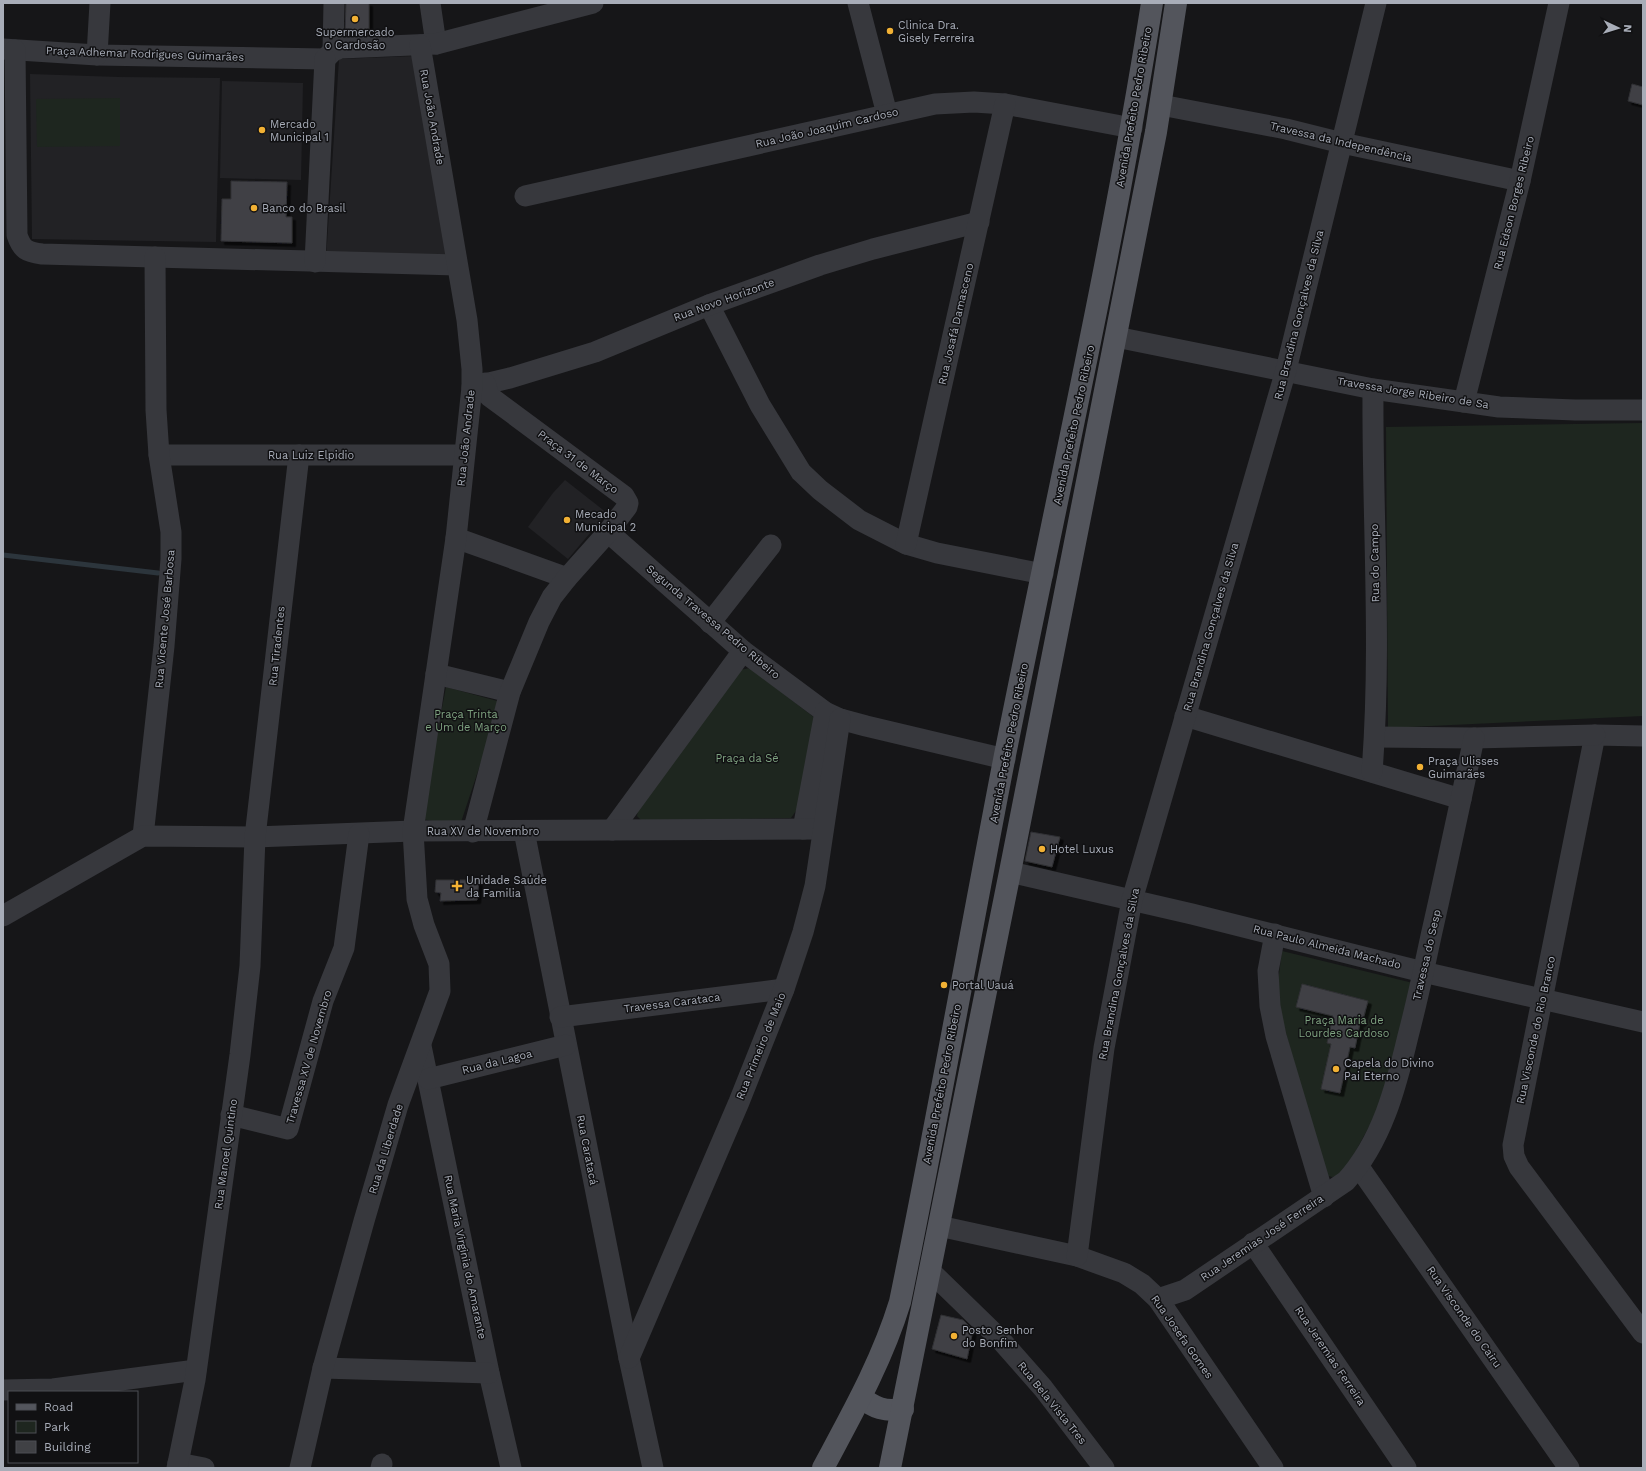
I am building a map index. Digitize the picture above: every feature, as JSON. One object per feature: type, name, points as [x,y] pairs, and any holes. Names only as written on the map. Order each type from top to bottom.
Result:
[{"type":"main road","name":"Avenida Prefeito Pedro Ribeiro","points":[[823,1468],[861,1396],[892,1328],[908,1267],[1005,759],[1093,332],[1132,128],[1152,3]]},
{"type":"main road","name":"Avenida Prefeito Pedro Ribeiro","points":[[890,1468],[903,1409],[1162,104],[1176,3]]},
{"type":"main road","points":[[1136,100],[1162,104]]},
{"type":"main road","points":[[1132,128],[1156,132]]},
{"type":"main road","points":[[1093,332],[1116,337]]},
{"type":"main road","points":[[1043,574],[1068,578]]},
{"type":"main road","points":[[1005,759],[1031,764]]},
{"type":"main road","points":[[984,867],[1010,872]]},
{"type":"main road","points":[[908,1267],[930,1271]]},
{"type":"main road","points":[[861,1396],[875,1408],[884,1410],[903,1409]]},
{"type":"street","points":[[97,55],[100,3]]},
{"type":"street","points":[[315,262],[334,3]]},
{"type":"street","name":"Rua João Andrade","points":[[413,831],[456,538],[464,455],[478,385],[472,369],[428,44],[430,3]]},
{"type":"street","points":[[858,3],[886,114]]},
{"type":"street","name":"Rua Brandina Gonçalves da Silva","points":[[1077,1256],[1104,1048],[1132,900],[1286,370],[1376,3]]},
{"type":"street","name":"Rua Edson Borges Ribeiro","points":[[1464,402],[1520,181],[1559,3]]},
{"type":"street","name":"Praça Adhemar Rodrigues Guimarães","points":[[457,265],[42,254],[29,252],[21,245],[17,235],[9,49],[97,55],[329,55],[341,48],[428,44],[581,5]]},
{"type":"street","name":"Rua João Joaquim Cardoso","points":[[525,196],[935,104],[974,102],[1005,104],[1132,128]]},
{"type":"street","name":"Rua Josafá Damasceno","points":[[906,544],[1005,104]]},
{"type":"street","name":"Travessa da Independência","points":[[1162,104],[1286,129],[1342,143],[1520,181]]},
{"type":"street","name":"Rua Novo Horizonte","points":[[478,385],[518,376],[595,352],[709,305],[820,265],[873,249],[979,222]]},
{"type":"street","name":"Rua Vicente José Barbosa","points":[[143,836],[163,654],[171,559],[171,532],[159,455],[156,410],[155,257]]},
{"type":"street","points":[[709,305],[760,405],[801,472],[820,490],[860,520],[906,544],[937,553],[1043,574]]},
{"type":"street","name":"Travessa Jorge Ribeiro de Sa","points":[[1116,337],[1286,370],[1373,389],[1464,402],[1499,406],[1576,410],[1643,410]]},
{"type":"street","name":"Praça 31 de Março","points":[[473,832],[510,692],[539,622],[552,597],[608,532],[627,507],[627,500],[489,396],[478,385]]},
{"type":"street","name":"Rua do Campo","points":[[1372,772],[1375,737],[1376,658],[1373,389]]},
{"type":"street","name":"Rua Luiz Elpidio","points":[[159,455],[464,455]]},
{"type":"street","name":"Rua Tiradentes","points":[[255,837],[299,455]]},
{"type":"street","name":"Segunda Travessa Pedro Ribeiro","points":[[608,532],[743,651],[833,716],[1005,759]]},
{"type":"street","points":[[456,538],[567,578]]},
{"type":"street","points":[[710,623],[771,546]]},
{"type":"street","points":[[612,830],[743,651]]},
{"type":"street","points":[[436,674],[510,692]]},
{"type":"street","name":"Rua Primeiro de Maio","points":[[629,1358],[739,1102],[784,989],[803,932],[814,886],[813,829],[833,716]]},
{"type":"street","points":[[1185,716],[1461,799]]},
{"type":"street","points":[[1375,737],[1474,738],[1595,735],[1643,736]]},
{"type":"street","name":"Rua Visconde do Rio Branco","points":[[1595,735],[1543,1000],[1515,1133],[1514,1156],[1519,1166],[1643,1333]]},
{"type":"street","name":"Travessa do Sesp","points":[[1359,1166],[1372,1145],[1388,1106],[1401,1065],[1423,972],[1474,738]]},
{"type":"street","name":"Rua XV de Novembro","points":[[143,836],[255,837],[413,831],[473,832],[813,829]]},
{"type":"street","name":"Rua da Liberdade","points":[[300,1468],[323,1368],[398,1105],[440,991],[439,964],[424,925],[417,899],[413,831]]},
{"type":"street","name":"Rua Caratacá","points":[[524,831],[629,1358],[653,1468]]},
{"type":"street","name":"Travessa XV de Novembro","points":[[231,1114],[288,1129],[323,1001],[344,948],[359,834]]},
{"type":"street","points":[[3,916],[143,836]]},
{"type":"street","name":"Rua Manoel Quintino","points":[[178,1466],[196,1370],[240,1055],[250,966],[255,837]]},
{"type":"street","name":"Rua Paulo Almeida Machado","points":[[1010,872],[1275,934],[1423,972],[1643,1022]]},
{"type":"street","points":[[1275,934],[1268,971],[1270,1006],[1276,1036],[1324,1196]]},
{"type":"street","name":"Travessa Carataca","points":[[560,1017],[784,989]]},
{"type":"street","name":"Rua da Lagoa","points":[[428,1079],[566,1045]]},
{"type":"street","name":"Rua Maria Virginia do Amarante","points":[[420,1046],[489,1373],[511,1468]]},
{"type":"street","name":"Rua Jeremias José Ferreira","points":[[1158,1300],[1185,1290],[1346,1181],[1359,1166]]},
{"type":"street","name":"Rua Visconde do Cairu","points":[[1359,1166],[1569,1468]]},
{"type":"street","name":"Rua Josefa Gomes","points":[[939,1226],[1077,1256],[1124,1273],[1142,1284],[1158,1300],[1273,1468]]},
{"type":"street","name":"Rua Jeremias Ferreira","points":[[1253,1243],[1406,1468]]},
{"type":"street","name":"Rua Bela Vista Tres","points":[[930,1271],[999,1338],[1043,1388],[1104,1468]]},
{"type":"street","points":[[323,1368],[489,1373]]},
{"type":"street","points":[[3,1390],[53,1389],[196,1370]]},
{"type":"street","points":[[178,1466],[204,1468]]},
{"type":"shaded area","points":[[416,56],[451,257],[326,259],[339,59]]},
{"type":"shaded area","points":[[30,74],[220,78],[216,242],[32,239]]},
{"type":"shaded area","name":"Mercado Municipal 1","points":[[222,81],[303,83],[301,180],[220,178]]},
{"type":"shaded area","name":"Mecado Municipal 2","points":[[565,480],[607,513],[568,559],[528,527],[553,493]]},
{"type":"green space","points":[[120,98],[120,146],[37,147],[36,99]]},
{"type":"green space","points":[[1643,423],[1643,716],[1388,728],[1386,427]]},
{"type":"green space","name":"Praça da Sé","points":[[750,668],[815,718],[800,805],[791,818],[642,821],[637,816],[638,809],[735,671]]},
{"type":"green space","name":"Praça Trinta e Um de Março","points":[[446,687],[501,702],[460,825],[421,819]]},
{"type":"green space","name":"Praça Maria de Lourdes Cardoso","points":[[1282,951],[1413,983],[1380,1106],[1341,1176],[1332,1177],[1325,1175],[1276,997]]},
{"type":"building","name":"Supermercado o Cardosão","points":[[346,3],[369,3],[369,35],[345,35]]},
{"type":"building","points":[[1632,84],[1643,87],[1643,105],[1628,101]]},
{"type":"building","name":"Banco do Brasil","points":[[231,181],[287,182],[286,217],[292,217],[292,243],[221,241],[222,199],[231,199]]},
{"type":"building","name":"Hotel Luxus","points":[[1031,832],[1060,837],[1052,867],[1025,861]]},
{"type":"building","name":"Unidade Saúde da Familia","points":[[436,880],[479,880],[477,900],[440,901],[441,893],[435,892]]},
{"type":"building","points":[[1302,984],[1368,1001],[1362,1023],[1360,1023],[1355,1048],[1350,1047],[1340,1093],[1321,1089],[1331,1044],[1327,1043],[1333,1016],[1296,1007]]},
{"type":"building","name":"Posto Senhor do Bonfim","points":[[941,1315],[963,1320],[973,1330],[967,1359],[932,1349]]},
{"type":"waterway","points":[[3,555],[158,573]]},
{"type":"place","name":"Supermercado o Cardosão","points":[[355,19]]},
{"type":"place","name":"Clinica Dra. Gisely Ferreira","points":[[890,31]]},
{"type":"place","name":"Mercado Municipal 1","points":[[262,130]]},
{"type":"place","name":"Banco do Brasil","points":[[254,208]]},
{"type":"place","name":"Mecado Municipal 2","points":[[567,520]]},
{"type":"place","name":"Praça Ulisses Guimarães","points":[[1420,767]]},
{"type":"place","name":"Hotel Luxus","points":[[1042,849]]},
{"type":"place","name":"Unidade Saúde da Familia","points":[[457,886]]},
{"type":"place","name":"Portal Uauá","points":[[944,985]]},
{"type":"place","name":"Capela do Divino Pai Eterno","points":[[1336,1069]]},
{"type":"place","name":"Posto Senhor do Bonfim","points":[[954,1336]]}]
